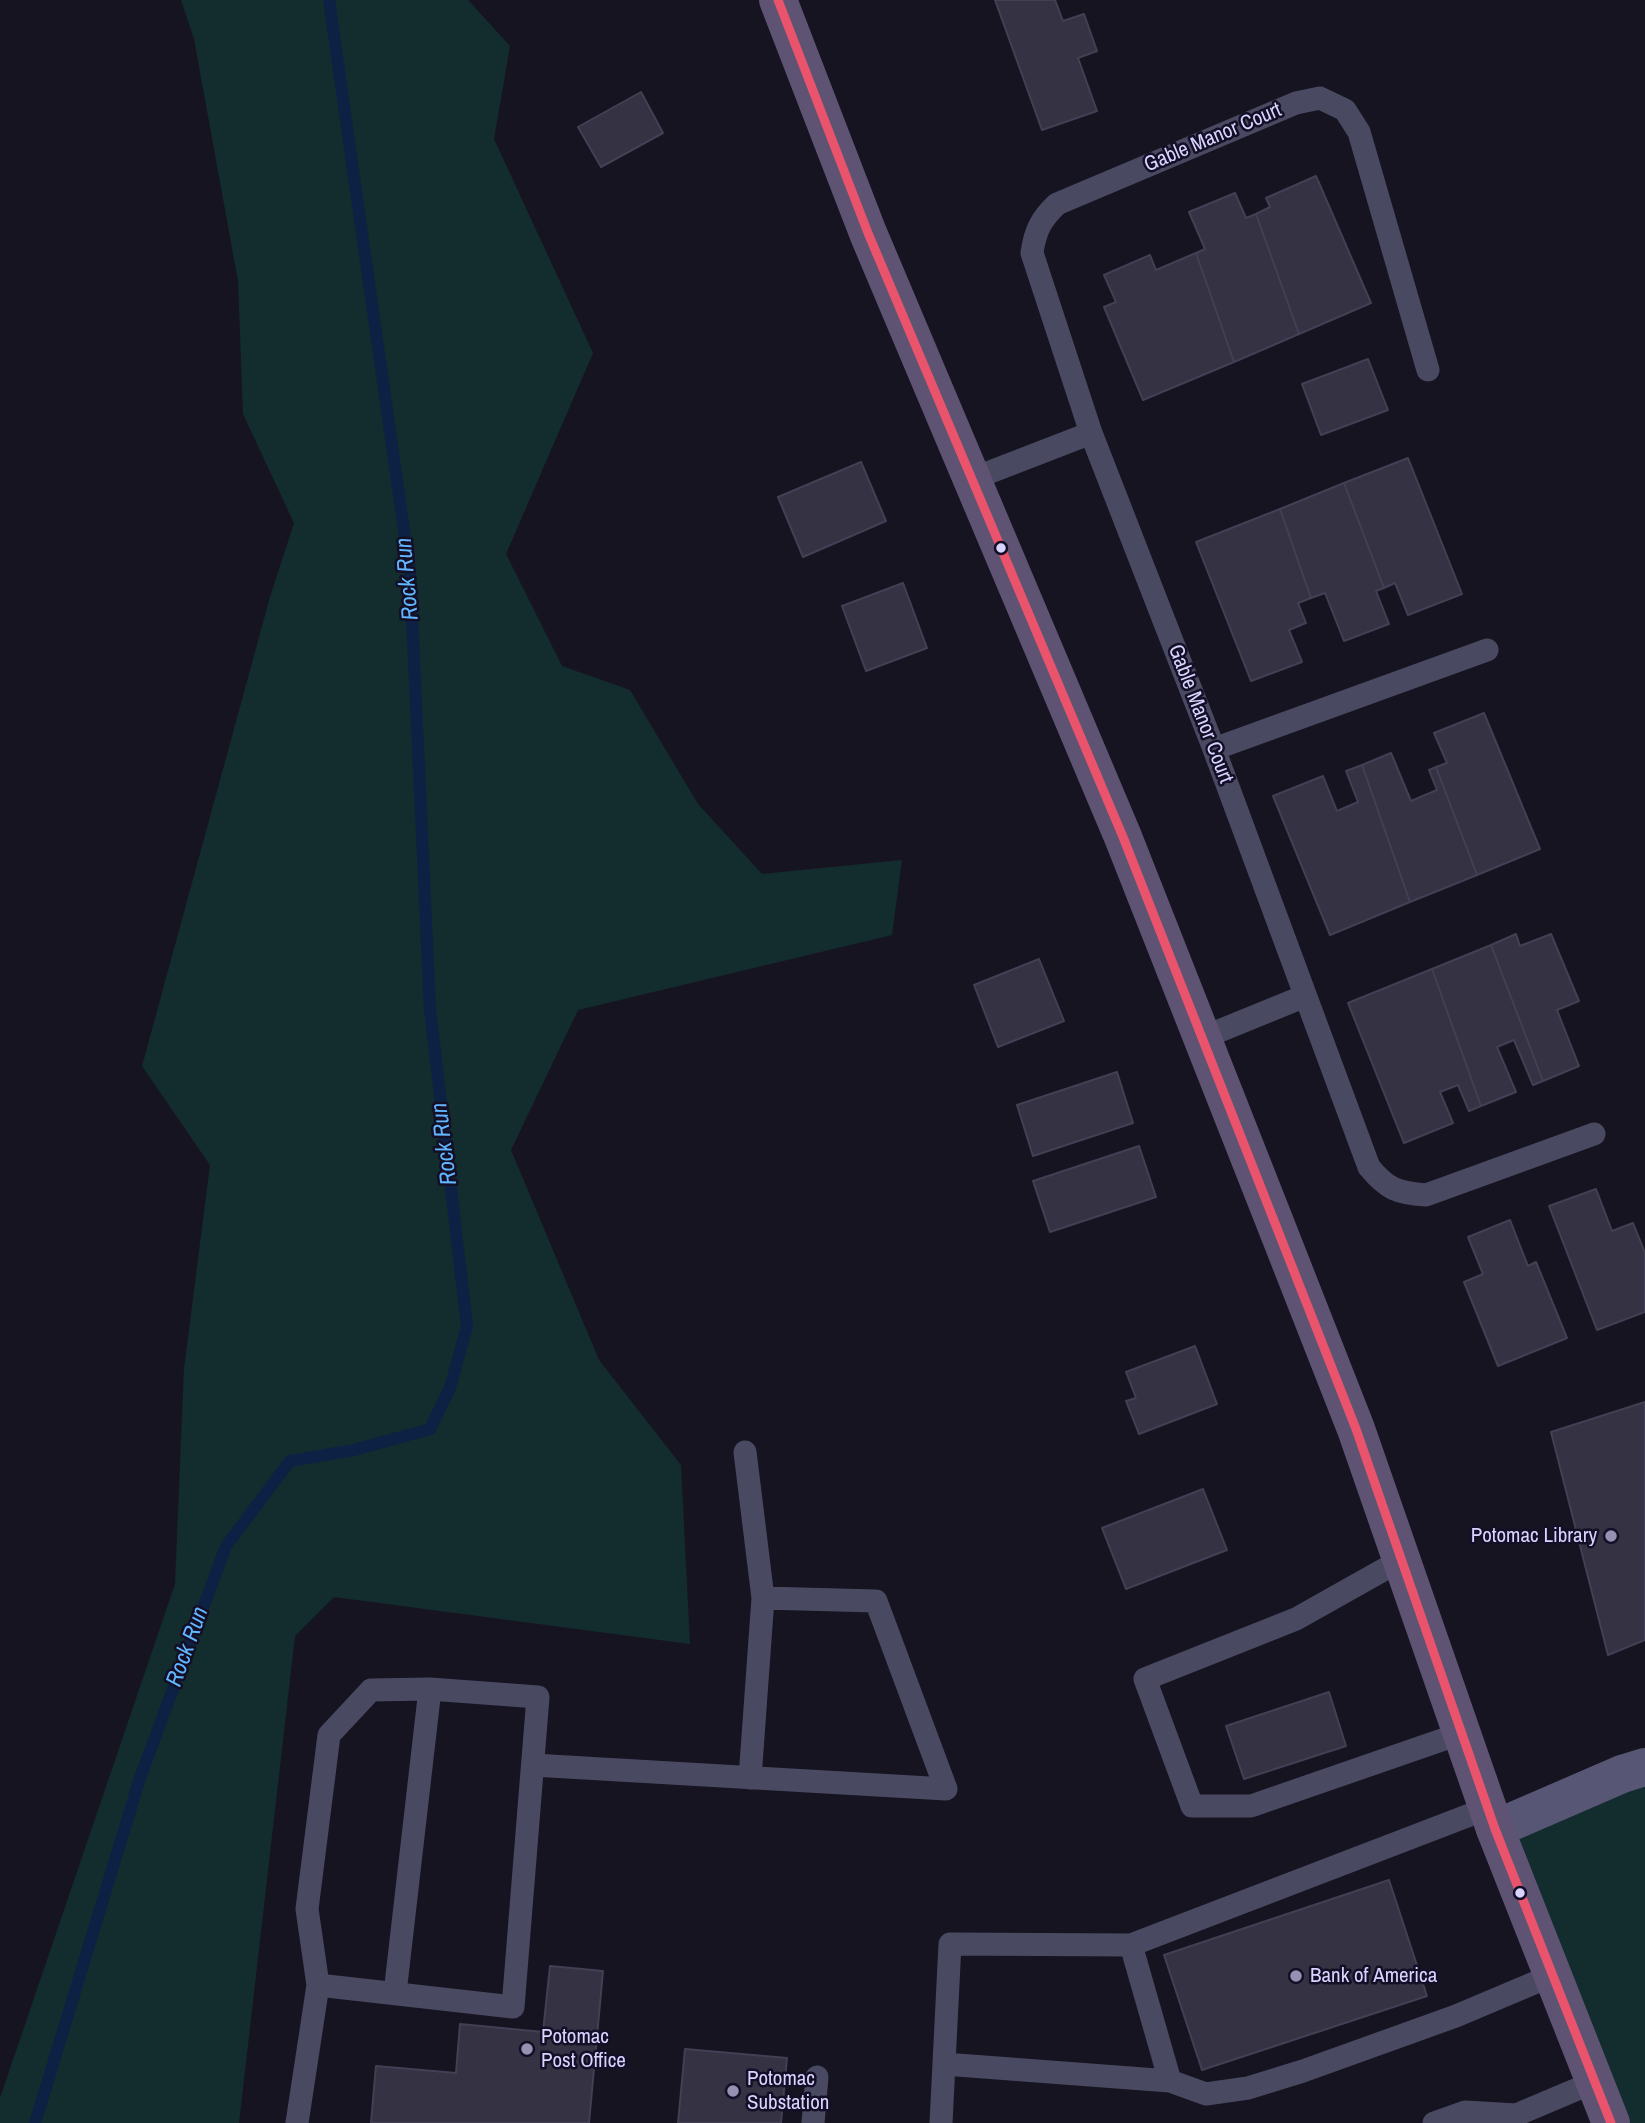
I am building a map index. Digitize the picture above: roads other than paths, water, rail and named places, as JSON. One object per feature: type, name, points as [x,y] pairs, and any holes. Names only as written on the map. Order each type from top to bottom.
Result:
[{"type":"main road","points":[[778,0],[868,233],[1118,825],[1356,1429],[1491,1818],[1611,2123]]},
{"type":"street","points":[[1491,1818],[1645,1767]]},
{"type":"lane","name":"Gable Manor Court","points":[[1428,370],[1359,132],[1345,110],[1320,98],[1296,103],[1057,204],[1042,219],[1034,235],[1032,253],[1091,433],[1214,750],[1369,1167],[1384,1185],[1403,1194],[1426,1195],[1594,1134]]},
{"type":"lane","points":[[972,479],[1091,433]]},
{"type":"lane","points":[[1214,750],[1487,650]]},
{"type":"lane","points":[[1202,1038],[1305,996]]},
{"type":"lane","points":[[745,1452],[763,1598],[750,1778]]},
{"type":"lane","points":[[1401,1560],[1296,1619],[1144,1679],[1192,1806],[1251,1806],[1462,1733]]},
{"type":"lane","points":[[533,1765],[946,1789],[876,1601],[763,1598]]},
{"type":"lane","points":[[395,1993],[430,1689]]},
{"type":"lane","points":[[297,2123],[318,1985],[307,1909],[329,1735],[371,1690],[430,1689],[538,1697],[513,2007],[318,1985]]},
{"type":"lane","points":[[940,2123],[950,1944],[1131,1945],[1491,1818]]},
{"type":"lane","points":[[1131,1945],[1170,2081]]},
{"type":"lane","points":[[944,2064],[1170,2081],[1206,2094],[1248,2088],[1430,2025],[1553,1975]]},
{"type":"lane","points":[[813,2123],[817,2077]]},
{"type":"lane","points":[[1434,2123],[1465,2112],[1517,2119],[1594,2082]]},
{"type":"waterway","name":"Rock Run","points":[[35,2123],[140,1778],[226,1546],[290,1461],[354,1450],[430,1429],[450,1388],[467,1326],[430,1009],[410,573],[329,0]]},
{"type":"place","name":"Potomac Library","points":[[1611,1536]]},
{"type":"place","name":"Bank of America","points":[[1296,1976]]},
{"type":"place","name":"Potomac Post Office","points":[[527,2049]]},
{"type":"place","name":"Potomac Substation","points":[[733,2091]]}]
